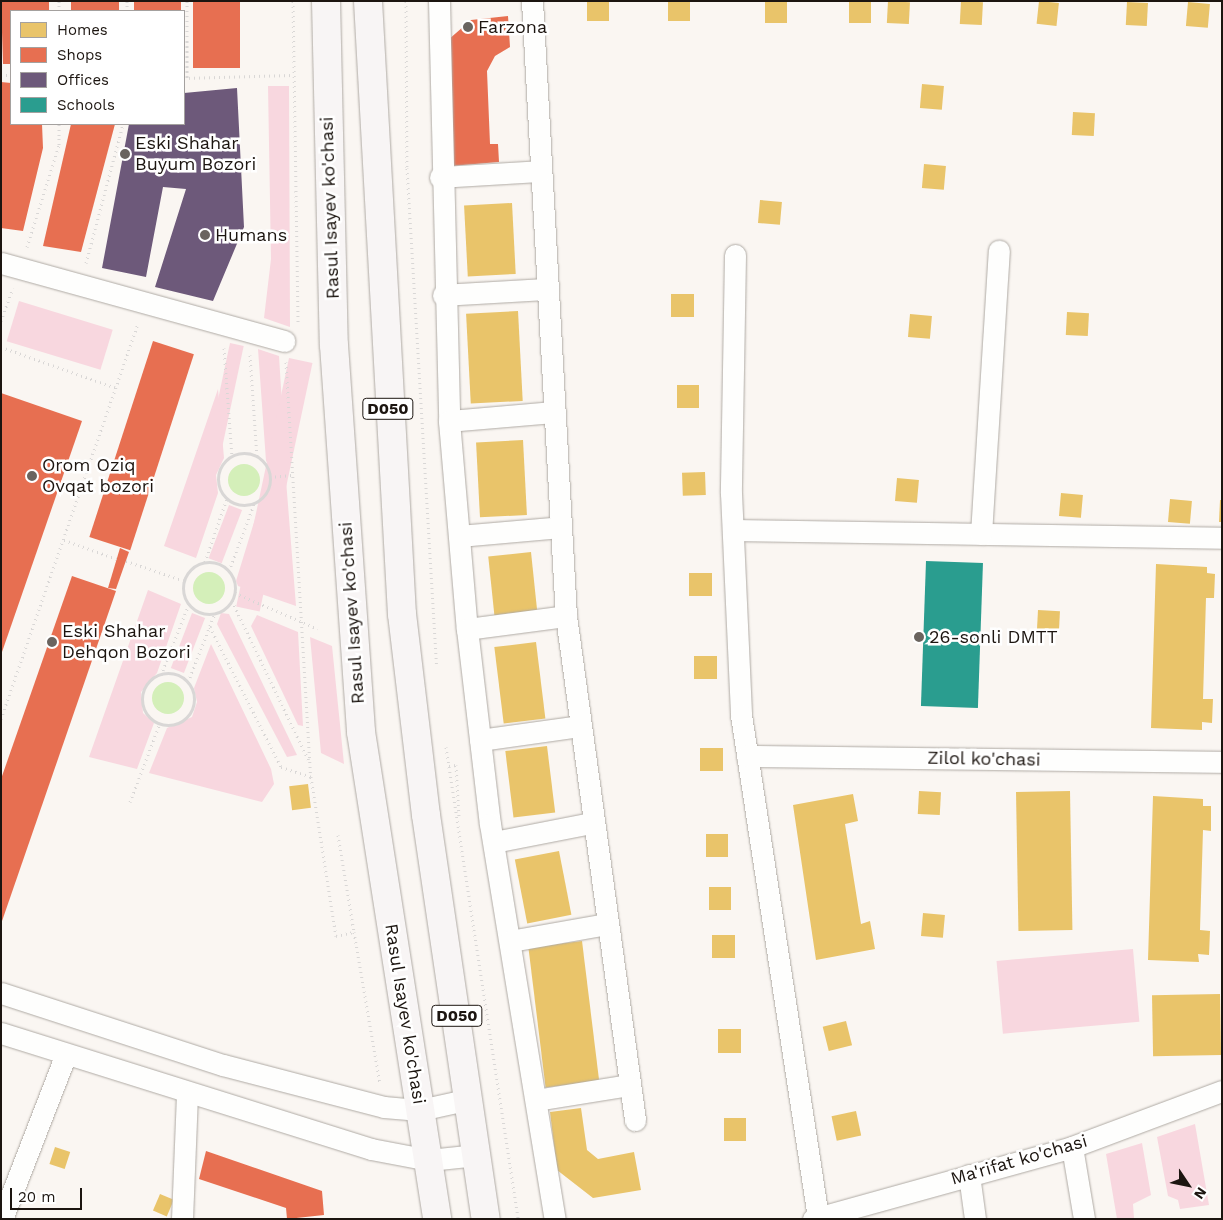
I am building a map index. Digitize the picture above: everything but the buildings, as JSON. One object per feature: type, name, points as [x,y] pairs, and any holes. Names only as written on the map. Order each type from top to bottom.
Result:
[{"type":"main road","name":"Rasul Isayev ko'chasi","points":[[326,1],[334,346],[361,732],[437,1219]]},
{"type":"main road","name":"D050","points":[[368,1],[402,614],[426,814],[470,1100],[486,1219]]},
{"type":"street","points":[[439,1],[443,295],[449,421],[467,629],[494,842],[555,1219]]},
{"type":"street","points":[[532,1],[566,616],[591,823],[635,1120]]},
{"type":"street","points":[[440,178],[541,171]]},
{"type":"street","points":[[981,534],[998,251]]},
{"type":"street","points":[[735,256],[733,530],[741,715],[815,1218]]},
{"type":"street","points":[[11,265],[79,286],[284,341]]},
{"type":"street","points":[[443,295],[548,289]]},
{"type":"street","points":[[449,421],[555,412]]},
{"type":"street","points":[[459,536],[561,527]]},
{"type":"street","points":[[733,530],[1222,538]]},
{"type":"street","points":[[467,629],[566,616]]},
{"type":"street","points":[[480,740],[579,726]]},
{"type":"street","name":"Zilol ko'chasi","points":[[747,756],[1222,762]]},
{"type":"street","points":[[494,842],[591,823]]},
{"type":"street","points":[[510,941],[606,924]]},
{"type":"street","points":[[1,993],[190,1055],[384,1107],[420,1110],[470,1100]]},
{"type":"street","points":[[1,1033],[184,1092],[371,1149],[429,1160],[478,1155]]},
{"type":"street","points":[[2,1219],[66,1054]]},
{"type":"street","points":[[182,1219],[184,1092],[174,1075],[190,1055]]},
{"type":"street","points":[[536,1100],[629,1085]]},
{"type":"street","name":"Ma'rifat ko'chasi","points":[[815,1218],[1072,1147],[1222,1091]]},
{"type":"street","points":[[1072,1147],[1084,1219]]},
{"type":"street","points":[[969,1175],[975,1219]]},
{"type":"path","points":[[187,1],[185,78],[293,76]]},
{"type":"path","points":[[293,1],[298,330],[284,341],[310,764],[336,936],[354,932]]},
{"type":"path","points":[[1,321],[11,265],[59,145],[59,125]]},
{"type":"path","points":[[79,286],[123,125]]},
{"type":"path","points":[[1,719],[145,303]]},
{"type":"path","points":[[222,323],[232,457],[218,477],[227,498],[236,504],[254,504]]},
{"type":"path","points":[[188,682],[215,613],[232,601],[235,593],[229,571],[254,504],[266,492],[270,477],[258,457],[248,330]]},
{"type":"path","points":[[1,347],[116,388]]},
{"type":"path","points":[[232,457],[258,457]]},
{"type":"path","points":[[270,477],[292,475]]},
{"type":"path","points":[[161,674],[189,603],[185,581],[191,570],[205,563],[227,498]]},
{"type":"path","points":[[64,540],[117,559]]},
{"type":"path","points":[[126,561],[185,581]]},
{"type":"path","points":[[205,563],[229,571]]},
{"type":"path","points":[[235,593],[318,629]]},
{"type":"path","points":[[232,601],[310,764]]},
{"type":"path","points":[[189,603],[201,613],[215,613]]},
{"type":"path","points":[[210,627],[281,767],[311,777]]},
{"type":"path","points":[[161,674],[174,674],[188,682],[194,696],[191,712],[178,723],[160,724],[147,713],[143,696],[150,680],[161,674]]},
{"type":"path","points":[[130,802],[160,724]]},
{"type":"path","points":[[449,766],[456,766],[459,823]]},
{"type":"path","points":[[338,835],[384,1107]]},
{"type":"shaded area","points":[[268,86],[289,86],[290,327],[264,318],[271,259]]},
{"type":"shaded area","points":[[19,301],[113,330],[100,370],[7,341]]},
{"type":"shaded area","points":[[230,343],[244,346],[221,452],[208,449]]},
{"type":"shaded area","points":[[258,349],[279,356],[286,469],[274,470],[266,461]]},
{"type":"shaded area","points":[[289,358],[312,363],[260,611],[236,606]]},
{"type":"shaded area","points":[[218,389],[224,458],[216,475],[218,493],[196,558],[164,546]]},
{"type":"shaded area","points":[[244,464],[250,465],[255,469],[259,474],[259,486],[255,491],[250,495],[244,496],[238,495],[233,491],[229,486],[228,480],[229,474],[233,469],[238,465]]},
{"type":"shaded area","points":[[275,480],[286,480],[296,606],[238,586],[236,581],[259,506],[270,496]]},
{"type":"shaded area","points":[[229,505],[242,510],[222,563],[209,558]]},
{"type":"shaded area","points":[[209,572],[215,573],[220,577],[224,582],[224,594],[220,599],[215,603],[209,604],[203,603],[198,599],[194,594],[193,588],[194,582],[198,577],[203,573]]},
{"type":"shaded area","points":[[148,590],[181,604],[157,673],[141,692],[143,713],[154,723],[137,769],[89,757]]},
{"type":"shaded area","points":[[192,613],[205,618],[184,673],[171,668]]},
{"type":"shaded area","points":[[221,613],[229,614],[297,755],[287,757],[217,624]]},
{"type":"shaded area","points":[[257,615],[298,632],[303,726],[298,725],[251,626]]},
{"type":"shaded area","points":[[310,637],[332,646],[344,764],[321,753]]},
{"type":"shaded area","points":[[211,644],[271,769],[274,784],[262,802],[149,773],[167,728],[192,717],[197,702],[194,688]]},
{"type":"shaded area","points":[[168,682],[174,683],[179,687],[183,692],[183,704],[179,709],[174,713],[168,714],[162,713],[157,709],[153,704],[152,698],[153,692],[157,687],[162,683]]},
{"type":"shaded area","points":[[1133,949],[1139,1022],[1003,1034],[997,961]]},
{"type":"shaded area","points":[[1195,1124],[1209,1205],[1180,1209],[1178,1200],[1168,1196],[1157,1137]]},
{"type":"shaded area","points":[[1142,1143],[1151,1195],[1133,1204],[1134,1218],[1117,1219],[1106,1154]]},
{"type":"place","name":"Farzona","points":[[468,27]]},
{"type":"place","name":"Eski Shahar Buyum Bozori","points":[[125,154]]},
{"type":"place","name":"Humans","points":[[205,235]]},
{"type":"place","name":"Orom Oziq Ovqat bozori","points":[[32,476]]},
{"type":"place","name":"26-sonli DMTT","points":[[919,637]]},
{"type":"place","name":"Eski Shahar Dehqon Bozori","points":[[52,642]]}]
